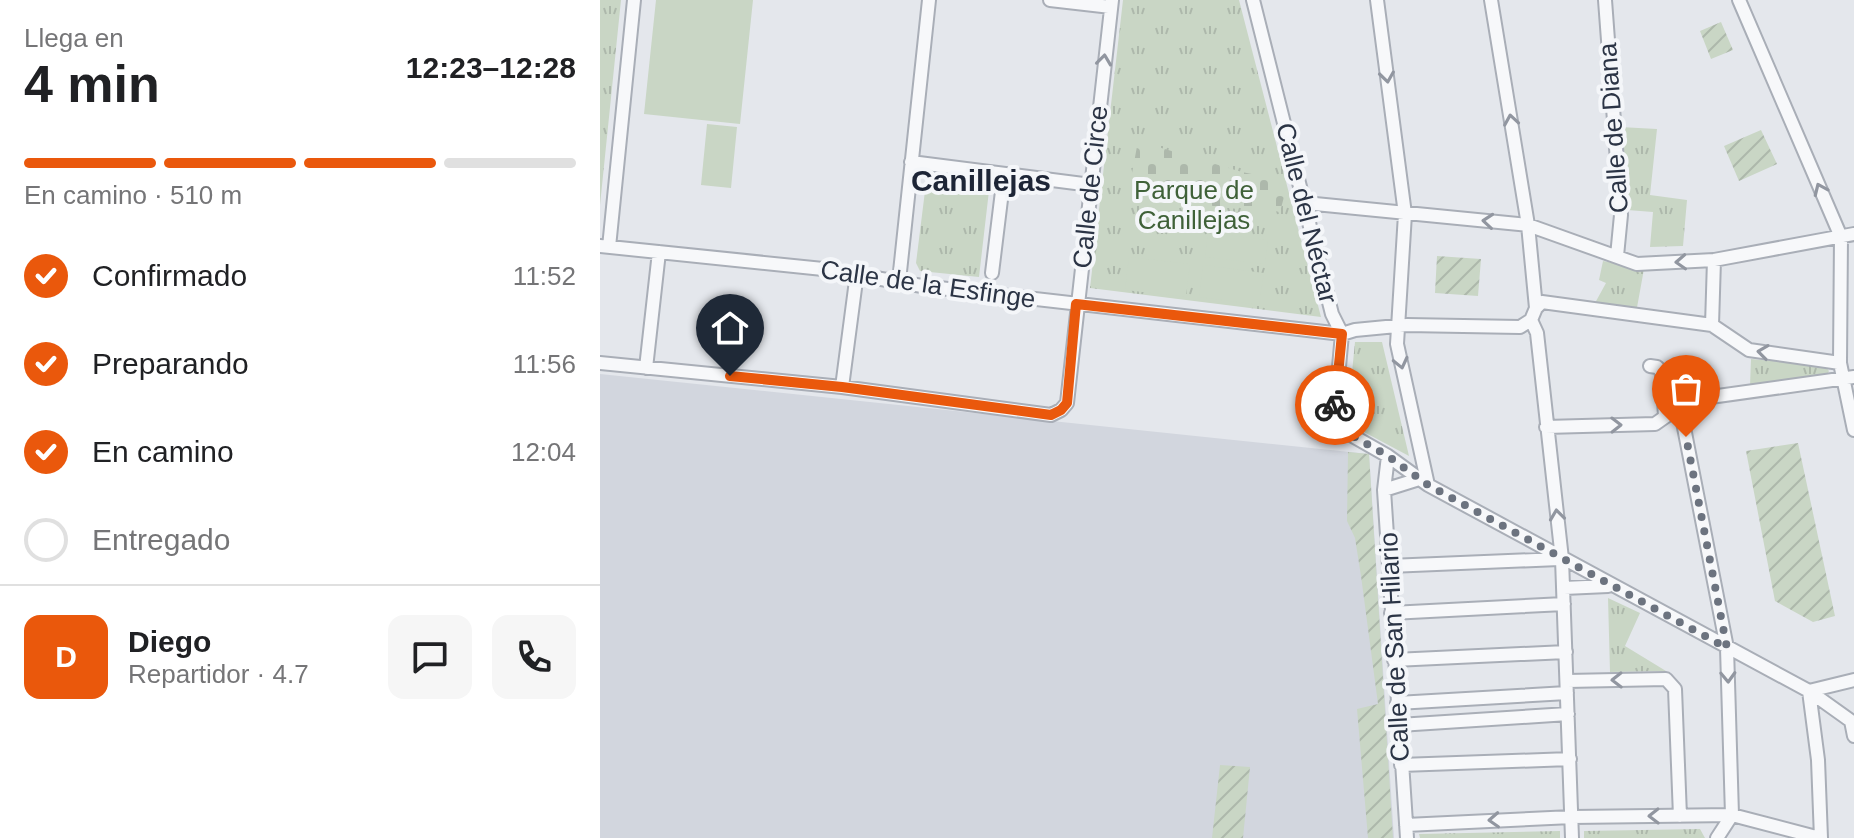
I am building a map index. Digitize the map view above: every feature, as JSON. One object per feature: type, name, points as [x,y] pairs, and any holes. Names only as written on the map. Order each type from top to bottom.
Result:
[{"type":"street","name":"Calle de la Esfinge","points":[[634,0],[604,246],[857,273],[1076,304],[1342,334],[1407,325],[1520,327],[1542,302],[1712,325],[1749,350],[1840,363]]},
{"type":"street","points":[[899,281],[929,0]]},
{"type":"street","points":[[1050,0],[1111,4]]},
{"type":"street","name":"Calle del Néctar","points":[[1253,0],[1332,314],[1342,334],[1334,421],[1337,427],[1388,456]]},
{"type":"street","points":[[1377,0],[1405,214],[1397,344],[1424,482]]},
{"type":"street","points":[[1491,0],[1528,225],[1534,314],[1562,559],[1572,838]]},
{"type":"street","name":"Calle de Diana","points":[[1605,0],[1621,215],[1617,256]]},
{"type":"street","points":[[1739,0],[1848,236],[1840,363],[1848,379],[1854,430]]},
{"type":"street","name":"Calle de Circe","points":[[842,387],[1051,415],[1067,403],[1111,4]]},
{"type":"street","points":[[911,162],[1091,185]]},
{"type":"street","name":"Calle de la Esfinge","points":[[992,273],[1004,175]]},
{"type":"street","points":[[1305,203],[1528,225],[1637,264],[1714,260],[1848,236]]},
{"type":"street","points":[[646,368],[659,252]]},
{"type":"street","points":[[1712,325],[1714,260]]},
{"type":"street","points":[[600,363],[842,387],[857,273]]},
{"type":"street","points":[[1650,366],[1662,372],[1665,416]]},
{"type":"street","points":[[1546,427],[1655,424],[1689,400],[1848,379]]},
{"type":"street","points":[[1680,407],[1727,648],[1732,815],[1717,838]]},
{"type":"street","points":[[1388,456],[1424,482],[1809,691],[1851,721],[1854,736]]},
{"type":"street","name":"Calle de San Hilario","points":[[1388,456],[1384,490],[1406,831]]},
{"type":"street","points":[[1384,490],[1424,482]]},
{"type":"street","points":[[1389,566],[1562,559]]},
{"type":"street","points":[[1564,588],[1611,586]]},
{"type":"street","points":[[1391,613],[1564,604]]},
{"type":"street","points":[[1394,660],[1566,652]]},
{"type":"street","points":[[1397,703],[1666,679],[1675,689],[1680,816]]},
{"type":"street","points":[[1809,691],[1854,680]]},
{"type":"street","points":[[1406,831],[1572,817],[1732,815],[1820,838],[1818,760],[1809,691]]},
{"type":"street","points":[[1399,725],[1568,714]]},
{"type":"street","points":[[1401,765],[1570,759]]},
{"type":"shaded area","points":[[600,374],[1369,454],[1394,838],[600,838]]},
{"type":"green space","points":[[600,0],[621,0],[600,205]]},
{"type":"green space","points":[[656,0],[753,0],[740,124],[644,114]]},
{"type":"green space","name":"Parque de Canillejas","points":[[1123,0],[1239,0],[1321,317],[1090,288]]},
{"type":"green space","points":[[1721,22],[1733,50],[1711,59],[1700,31]]},
{"type":"green space","points":[[707,124],[737,127],[731,188],[701,185]]},
{"type":"green space","points":[[1620,127],[1657,129],[1650,195],[1687,200],[1683,246],[1650,247],[1653,212],[1627,210]]},
{"type":"green space","points":[[1761,130],[1777,164],[1739,181],[1724,146]]},
{"type":"green space","points":[[1138,141],[1280,180],[1285,193],[1280,212],[1128,195]]},
{"type":"green space","points":[[927,175],[990,182],[979,277],[920,271],[916,263]]},
{"type":"green space","points":[[1208,233],[1268,240],[1265,264],[1205,257]]},
{"type":"green space","points":[[1437,256],[1481,259],[1478,296],[1435,293]]},
{"type":"green space","points":[[1129,257],[1190,264],[1186,297],[1125,290]]},
{"type":"green space","points":[[1603,261],[1644,269],[1636,313],[1595,303],[1606,283],[1599,280]]},
{"type":"green space","points":[[1203,265],[1264,273],[1259,305],[1199,297]]},
{"type":"green space","points":[[1355,342],[1382,342],[1409,456],[1347,423]]},
{"type":"green space","points":[[1751,359],[1825,366],[1829,371],[1826,377],[1750,386]]},
{"type":"green space","points":[[1798,443],[1835,616],[1813,622],[1775,601],[1746,451]]},
{"type":"green space","points":[[1348,452],[1369,454],[1393,838],[1368,838],[1357,709],[1378,704],[1355,538],[1347,521]]},
{"type":"green space","points":[[1608,598],[1640,613],[1625,646],[1666,671],[1610,672]]},
{"type":"green space","points":[[1220,765],[1250,767],[1243,838],[1212,838]]},
{"type":"green space","points":[[1700,829],[1705,838],[1584,838],[1584,831]]},
{"type":"green space","points":[[1560,831],[1560,838],[1420,838],[1419,834]]},
{"type":"way so far","points":[[1335,405],[1334,424],[1337,427],[1388,456],[1428,485],[1727,648],[1686,437]]},
{"type":"district","name":"Canillejas","points":[[981,180]]},
{"type":"route","points":[[730,376],[842,387],[1051,415],[1067,403],[1076,304],[1342,334],[1335,405]]}]
